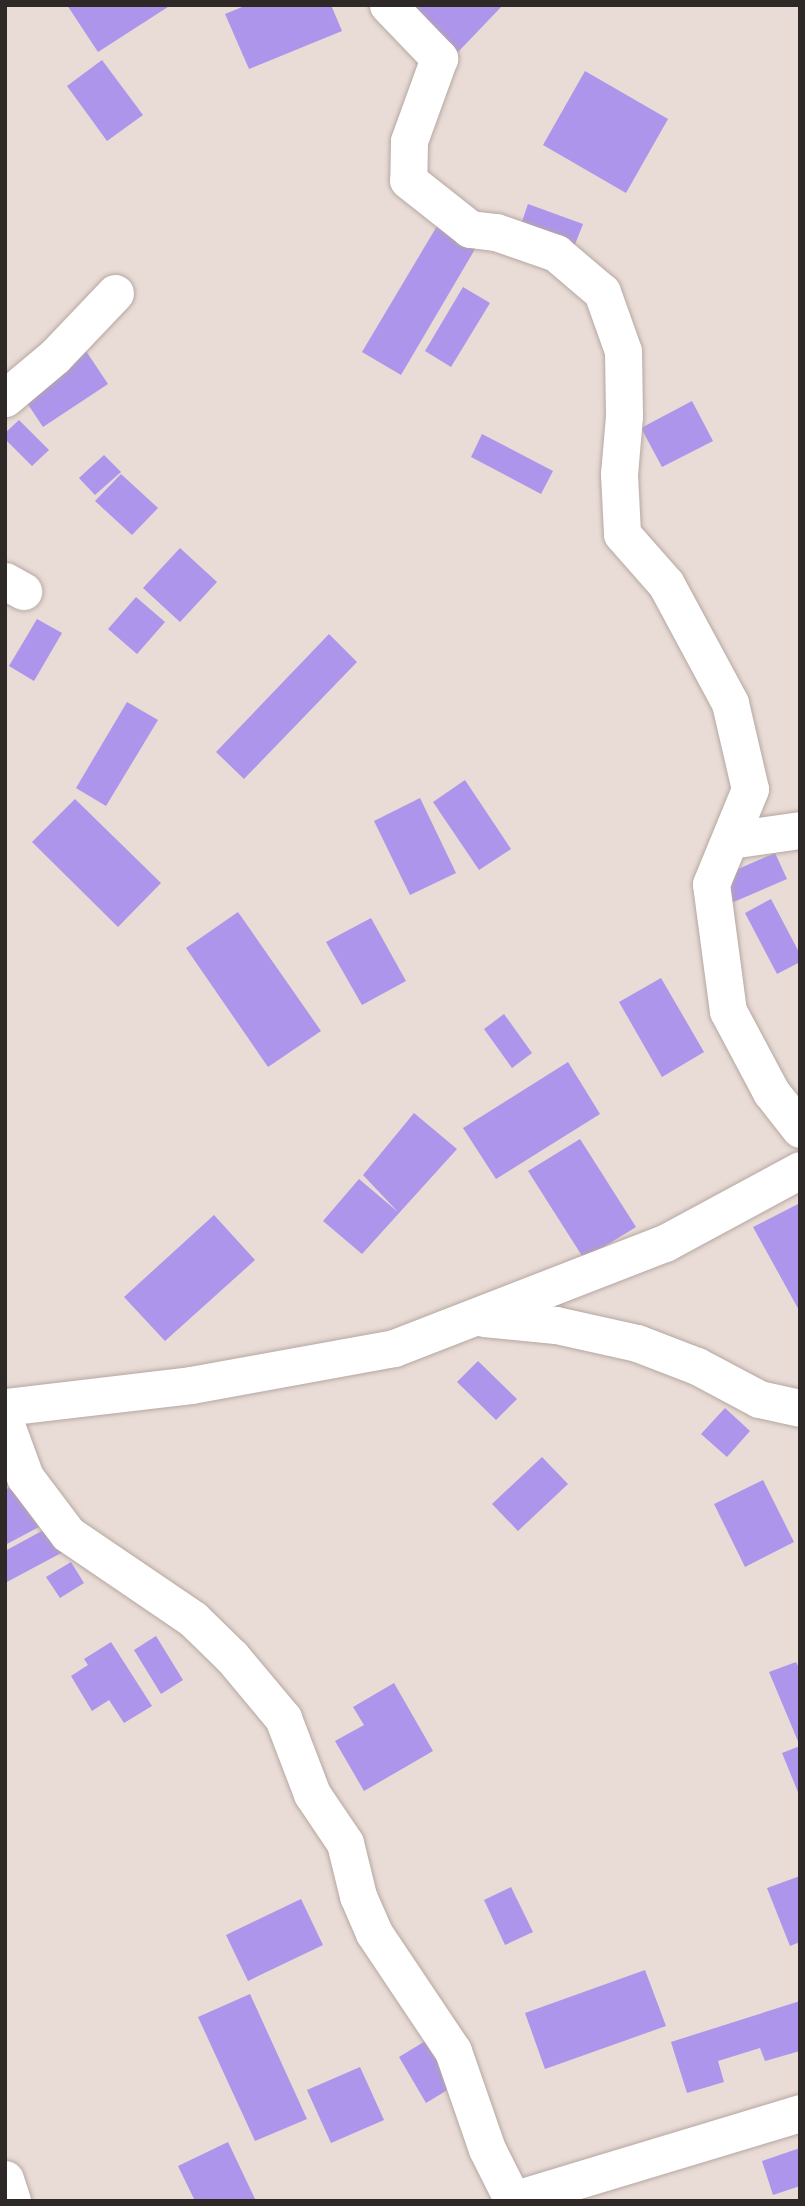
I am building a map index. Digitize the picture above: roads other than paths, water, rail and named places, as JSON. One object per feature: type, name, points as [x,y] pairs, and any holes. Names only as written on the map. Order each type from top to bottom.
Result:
[{"type":"street","points":[[388,5],[439,58],[409,141],[408,180],[470,229],[496,232],[556,253],[602,292],[623,351],[624,416],[619,474],[622,534],[666,584],[730,703],[750,789],[711,884],[728,1012],[771,1092],[800,1129]]},
{"type":"street","points":[[5,398],[55,356],[115,293]]},
{"type":"street","points":[[730,840],[800,830]]},
{"type":"street","points":[[5,1407],[191,1385],[394,1348],[665,1243],[800,1170]]},
{"type":"street","points":[[476,1317],[555,1325],[637,1343],[697,1366],[759,1399],[800,1408]]},
{"type":"street","points":[[5,1422],[25,1477],[68,1534],[193,1619],[232,1657],[283,1718],[312,1794],[345,1843],[358,1896],[374,1933],[453,2052],[487,2150],[512,2200],[800,2113]]},
{"type":"street","points":[[5,2179],[12,2201]]}]
